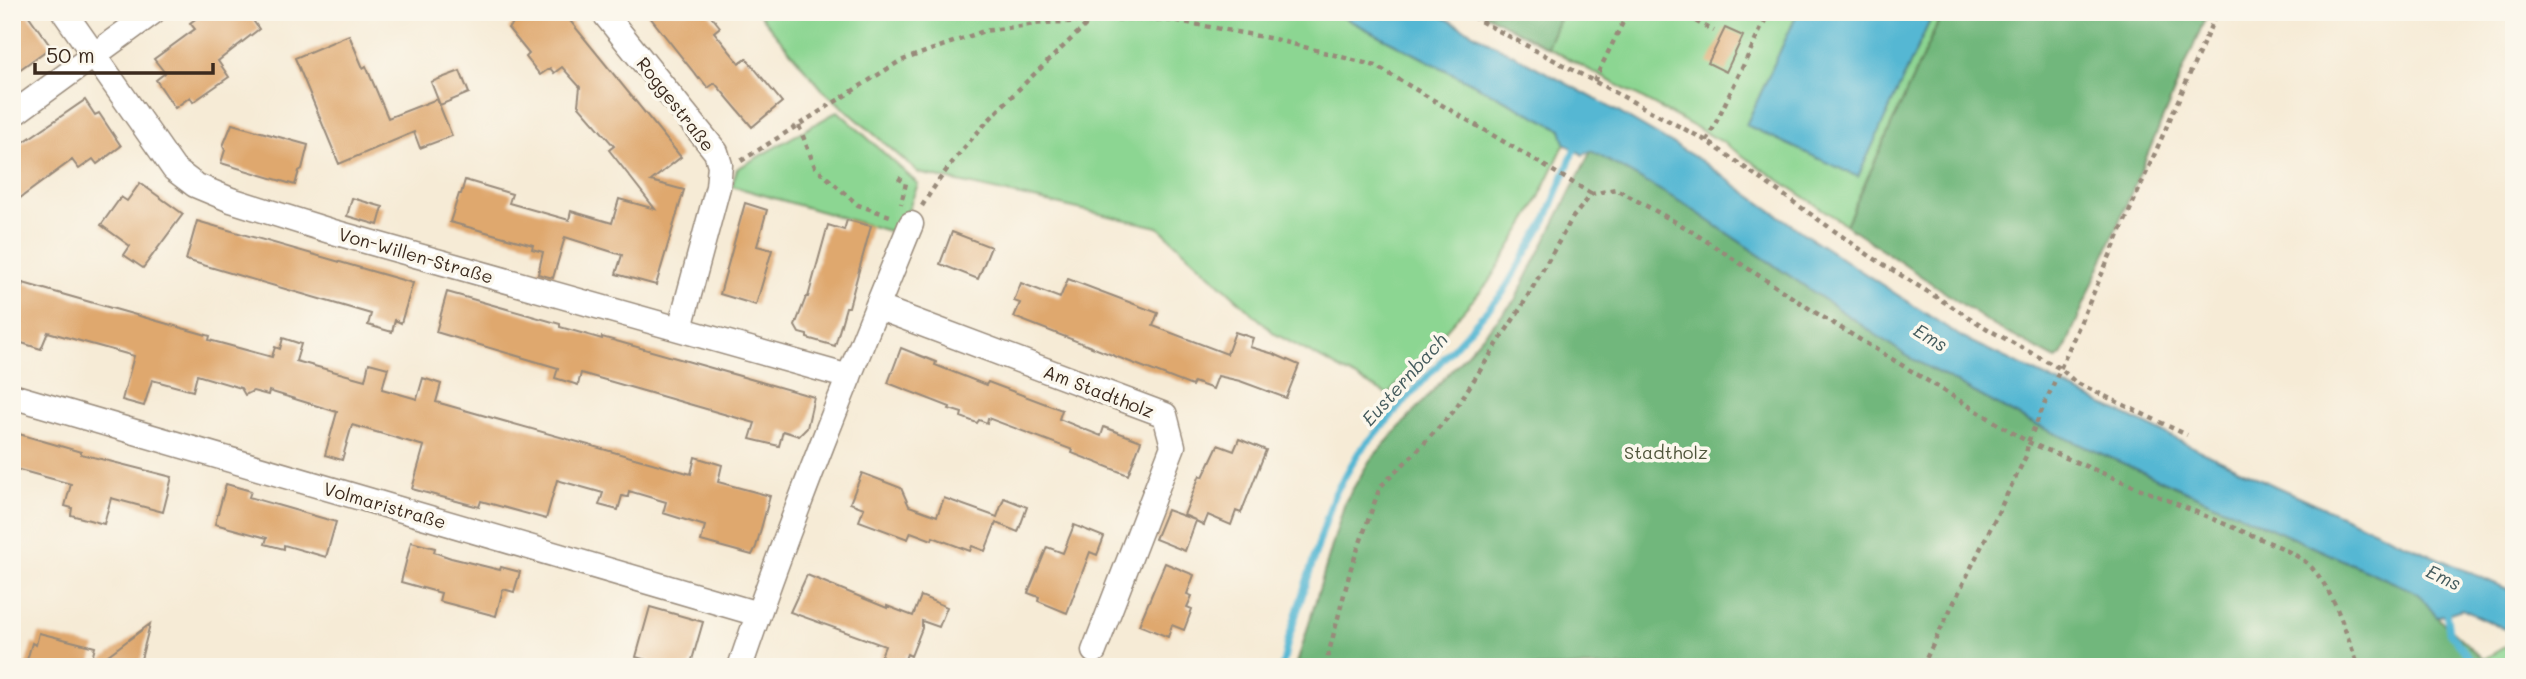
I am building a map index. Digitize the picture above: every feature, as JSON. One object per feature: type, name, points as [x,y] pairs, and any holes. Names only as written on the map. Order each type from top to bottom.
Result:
[{"type":"street","name":"Von-Willen-Straße","points":[[64,12],[174,169],[195,185],[231,200],[330,231],[849,377]]},
{"type":"street","points":[[12,115],[153,12]]},
{"type":"street","name":"Roggestraße","points":[[603,12],[716,152],[720,165],[718,187],[680,328]]},
{"type":"street","points":[[740,667],[877,307],[904,221]]},
{"type":"street","name":"Am Stadtholz","points":[[877,307],[1165,415],[1172,446],[1094,651]]},
{"type":"street","name":"Volmaristraße","points":[[12,396],[758,614]]},
{"type":"path","points":[[1463,12],[1707,141],[1870,256],[1991,331],[2061,369],[2075,382],[2187,435]]},
{"type":"path","points":[[1594,81],[1628,12]]},
{"type":"path","points":[[1678,12],[1714,31]]},
{"type":"path","points":[[1707,141],[1769,12]]},
{"type":"path","points":[[1922,667],[2026,456],[2031,435],[2217,12]]},
{"type":"path","points":[[720,165],[741,162],[900,61],[984,31],[1043,23],[1129,19],[1178,21],[1274,39],[1376,66],[1592,194]]},
{"type":"path","points":[[904,221],[942,173],[1012,96],[1089,22]]},
{"type":"path","points":[[799,126],[814,167],[858,205],[904,221]]},
{"type":"path","points":[[898,177],[905,183],[904,221]]},
{"type":"path","points":[[1325,667],[1350,568],[1380,487],[1453,412],[1522,306],[1573,217],[1592,194],[1616,189],[1688,229],[1813,312],[2028,442],[2280,547],[2306,561],[2320,576],[2359,667]]},
{"type":"green space","points":[[757,12],[1333,12],[1561,129],[1565,143],[1533,210],[1488,283],[1388,395],[1275,334],[1158,227],[919,173],[822,89]]},
{"type":"green space","points":[[1481,12],[1562,12],[1547,47]]},
{"type":"green space","points":[[1562,12],[1943,12],[1846,225],[1719,140],[1547,47]]},
{"type":"green space","points":[[1943,12],[2208,12],[2062,356],[2056,359],[1994,326],[1846,225]]},
{"type":"green space","points":[[838,111],[918,184],[899,234],[732,186],[737,169]]},
{"type":"green space","name":"Stadtholz","points":[[1591,151],[1686,205],[1907,356],[2027,421],[2418,593],[2437,617],[2492,667],[1296,667],[1345,502],[1370,460],[1515,300]]},
{"type":"green space","points":[[2508,645],[2514,647],[2514,667],[2492,667],[2484,659]]},
{"type":"water","name":"Ems","points":[[1333,12],[1434,12],[1601,102],[1700,160],[1806,235],[1963,338],[2275,486],[2514,592],[2514,633],[2462,609],[2437,617],[2418,593],[2027,421],[1907,356],[1686,205],[1591,151],[1583,155],[1565,143],[1561,129]]},
{"type":"water","points":[[1798,12],[1934,12],[1858,177],[1746,125]]},
{"type":"building","points":[[12,12],[26,12],[51,47],[12,75]]},
{"type":"building","points":[[205,12],[247,12],[259,29],[218,61],[229,77],[193,102],[190,97],[175,108],[156,80],[165,73],[154,59],[195,29],[190,23]]},
{"type":"building","points":[[508,12],[563,12],[681,157],[651,181],[684,190],[656,285],[616,274],[622,255],[565,237],[553,278],[538,274],[543,252],[532,249],[533,245],[450,222],[465,180],[512,194],[509,203],[569,220],[571,211],[612,223],[619,199],[655,209],[609,150],[614,146],[578,105],[580,87],[562,67],[554,73],[550,68],[540,75],[526,57],[529,54],[508,28],[516,21]]},
{"type":"building","points":[[646,12],[708,12],[720,27],[714,32],[739,63],[746,58],[782,102],[752,127],[715,83],[708,88],[699,79]]},
{"type":"building","points":[[1725,28],[1743,36],[1726,72],[1708,63]]},
{"type":"building","points":[[349,35],[363,68],[366,66],[388,118],[437,99],[452,136],[420,148],[414,132],[339,164],[295,58]]},
{"type":"building","points":[[460,71],[469,93],[440,105],[431,82]]},
{"type":"building","points":[[85,100],[95,115],[99,113],[121,146],[97,164],[93,159],[79,169],[72,160],[12,204],[12,150]]},
{"type":"building","points":[[232,124],[308,145],[295,185],[221,163],[225,150],[223,146]]},
{"type":"building","points":[[140,183],[183,214],[143,268],[124,255],[130,246],[101,225],[121,197],[127,201]]},
{"type":"building","points":[[352,198],[383,207],[378,225],[347,216]]},
{"type":"building","points":[[745,203],[767,210],[757,246],[772,250],[756,305],[720,294]]},
{"type":"building","points":[[847,220],[871,226],[849,307],[846,307],[835,346],[807,338],[807,335],[799,333],[795,326],[808,297],[828,225],[844,230]]},
{"type":"building","points":[[197,221],[413,283],[401,323],[395,320],[392,332],[368,325],[371,314],[186,260]]},
{"type":"building","points":[[952,232],[991,247],[978,279],[940,264]]},
{"type":"building","points":[[1068,279],[1158,313],[1153,326],[1227,354],[1235,332],[1253,338],[1250,347],[1299,365],[1286,398],[1218,376],[1213,389],[1194,382],[1192,386],[1014,317],[1020,303],[1014,301],[1021,283],[1060,298]]},
{"type":"building","points":[[23,283],[210,336],[209,340],[272,357],[275,347],[280,349],[283,338],[301,344],[296,361],[365,380],[369,363],[388,368],[382,389],[417,399],[423,378],[441,384],[436,402],[691,474],[695,457],[722,465],[718,482],[770,496],[756,547],[752,555],[701,541],[705,526],[663,513],[666,502],[629,491],[628,497],[622,496],[618,510],[599,505],[603,493],[557,480],[546,519],[481,501],[479,507],[412,489],[424,446],[352,425],[342,460],[325,455],[337,412],[269,391],[268,395],[253,391],[245,395],[241,388],[197,375],[193,391],[152,380],[144,406],[122,400],[134,356],[48,332],[41,349],[12,340],[12,299],[18,301]]},
{"type":"building","points":[[447,292],[560,324],[560,327],[814,397],[807,428],[799,436],[783,431],[779,446],[750,439],[755,423],[581,373],[578,385],[555,378],[558,368],[436,332]]},
{"type":"building","points":[[901,348],[986,385],[988,382],[1062,410],[1059,419],[1101,436],[1104,427],[1141,441],[1128,475],[1072,453],[1073,450],[988,418],[987,423],[979,420],[977,423],[961,417],[962,413],[949,409],[950,407],[888,383]]},
{"type":"building","points":[[12,432],[81,454],[172,477],[163,512],[111,498],[104,524],[71,515],[72,508],[65,506],[71,484],[12,468]]},
{"type":"building","points":[[1239,439],[1266,450],[1241,513],[1236,511],[1231,525],[1208,515],[1204,525],[1196,521],[1185,551],[1155,539],[1167,510],[1195,520],[1184,515],[1200,475],[1203,477],[1218,445],[1234,451]]},
{"type":"building","points":[[862,473],[901,488],[909,506],[937,516],[944,498],[997,517],[1004,498],[1027,507],[1018,532],[996,523],[985,551],[972,546],[970,551],[911,532],[908,539],[859,521],[864,508],[850,503]]},
{"type":"building","points":[[226,484],[251,491],[249,497],[336,522],[326,557],[284,545],[284,549],[265,544],[267,538],[215,524]]},
{"type":"building","points":[[1074,525],[1104,537],[1097,555],[1090,552],[1067,613],[1038,601],[1039,597],[1028,593],[1047,547],[1063,553]]},
{"type":"building","points":[[411,542],[435,548],[434,552],[451,558],[520,572],[514,592],[503,589],[496,616],[439,601],[441,593],[401,582]]},
{"type":"building","points":[[1165,563],[1194,575],[1187,594],[1192,596],[1187,607],[1192,609],[1184,630],[1172,625],[1168,637],[1139,625]]},
{"type":"building","points":[[807,575],[913,616],[921,596],[947,607],[939,627],[922,621],[911,656],[907,654],[902,667],[893,667],[879,661],[885,646],[790,612]]},
{"type":"building","points":[[650,607],[703,622],[690,667],[648,667],[650,661],[636,657]]},
{"type":"building","points":[[150,624],[139,667],[92,667]]},
{"type":"building","points":[[39,633],[95,647],[90,667],[25,667],[32,643],[36,645]]},
{"type":"waterway","name":"Eusternbach","points":[[1282,667],[1334,495],[1359,452],[1502,294],[1547,218],[1577,143]]},
{"type":"waterway","points":[[2445,604],[2449,632],[2477,667]]}]
